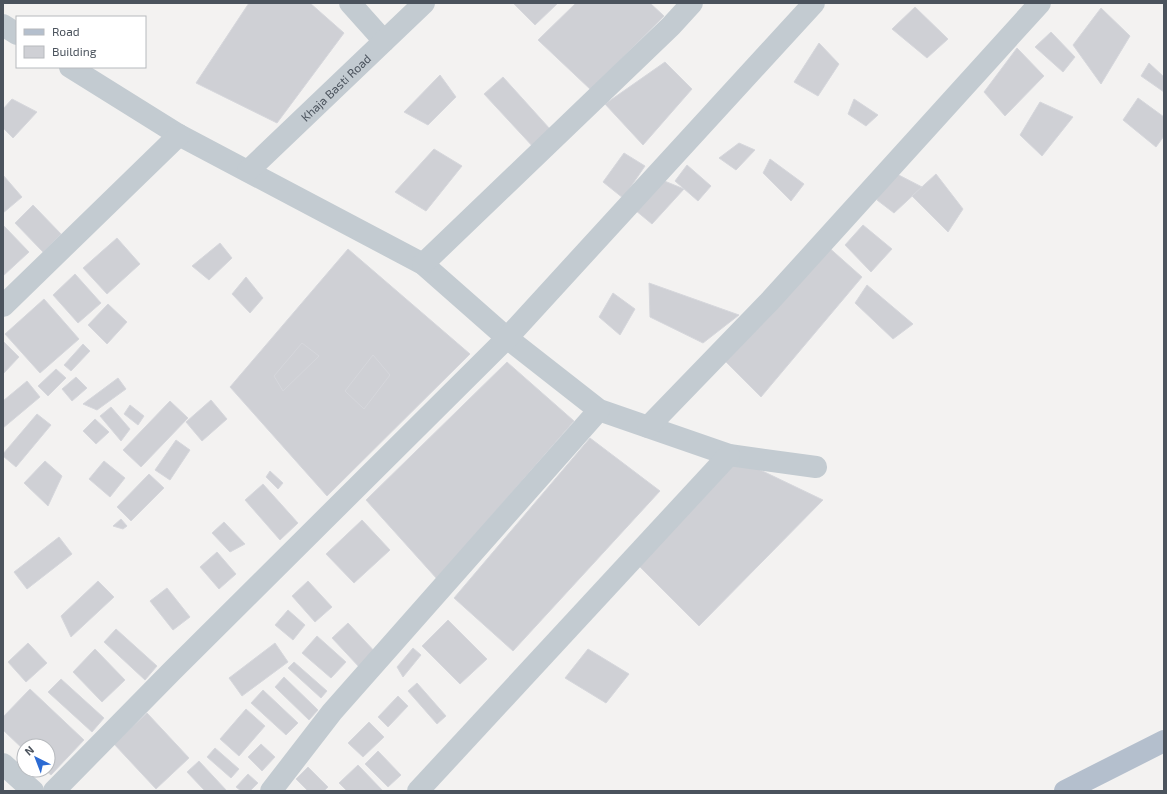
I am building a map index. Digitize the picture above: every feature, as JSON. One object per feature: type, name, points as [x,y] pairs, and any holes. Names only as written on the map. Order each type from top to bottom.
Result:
[{"type":"main road","points":[[1065,791],[1164,740]]},
{"type":"street","points":[[350,3],[384,41]]},
{"type":"street","name":"Khaja Basti Road","points":[[248,171],[424,3]]},
{"type":"street","points":[[423,264],[671,26],[692,3]]},
{"type":"street","points":[[54,791],[172,671],[507,338],[814,3]]},
{"type":"street","points":[[648,427],[769,302],[1040,3]]},
{"type":"street","points":[[3,25],[16,33]]},
{"type":"street","points":[[72,68],[179,135],[423,264],[507,338],[599,410],[729,455],[816,468]]},
{"type":"street","points":[[3,306],[179,135]]},
{"type":"street","points":[[271,791],[332,712],[599,410]]},
{"type":"street","points":[[418,791],[729,455]]},
{"type":"street","points":[[3,764],[33,791]]},
{"type":"building","points":[[249,3],[310,3],[344,33],[277,123],[196,83]]},
{"type":"building","points":[[513,3],[558,3],[535,25]]},
{"type":"building","points":[[576,3],[650,3],[664,16],[591,90],[538,40]]},
{"type":"building","points":[[915,7],[948,39],[927,58],[892,29]]},
{"type":"building","points":[[1101,8],[1130,36],[1101,84],[1073,45]]},
{"type":"building","points":[[1051,32],[1075,57],[1063,72],[1035,47]]},
{"type":"building","points":[[819,43],[839,64],[818,96],[794,82]]},
{"type":"building","points":[[1017,48],[1044,76],[1005,116],[984,92]]},
{"type":"building","points":[[665,62],[692,89],[643,145],[605,104]]},
{"type":"building","points":[[1149,63],[1164,77],[1164,92],[1141,76]]},
{"type":"building","points":[[440,75],[456,97],[428,125],[404,112]]},
{"type":"building","points":[[503,77],[550,129],[535,149],[484,94]]},
{"type":"building","points":[[1138,98],[1164,117],[1164,136],[1156,147],[1123,120]]},
{"type":"building","points":[[12,99],[37,112],[13,138],[3,128],[3,109]]},
{"type":"building","points":[[854,99],[878,115],[866,126],[848,114]]},
{"type":"building","points":[[1040,102],[1073,117],[1042,156],[1020,135]]},
{"type":"building","points":[[739,143],[755,150],[736,170],[719,158]]},
{"type":"building","points":[[434,149],[462,166],[426,211],[395,192]]},
{"type":"building","points":[[624,153],[645,166],[623,198],[603,182]]},
{"type":"building","points":[[770,159],[804,184],[791,201],[763,173]]},
{"type":"building","points":[[687,165],[711,186],[698,201],[675,181]]},
{"type":"building","points":[[889,170],[922,187],[894,213],[877,200]]},
{"type":"building","points":[[936,174],[963,209],[948,232],[912,196]]},
{"type":"building","points":[[3,175],[22,197],[3,213]]},
{"type":"building","points":[[662,180],[684,189],[652,224],[635,210]]},
{"type":"building","points":[[33,205],[61,234],[43,252],[15,223]]},
{"type":"building","points":[[863,225],[892,249],[871,272],[845,245]]},
{"type":"building","points":[[4,226],[29,252],[3,276],[3,227]]},
{"type":"building","points":[[117,238],[140,264],[107,294],[83,268]]},
{"type":"building","points":[[220,243],[232,258],[209,280],[192,266]]},
{"type":"building","points":[[826,245],[862,277],[761,397],[725,361]]},
{"type":"building","points":[[348,249],[470,354],[327,496],[230,387]]},
{"type":"building","points":[[75,274],[101,303],[78,323],[53,295]]},
{"type":"building","points":[[246,277],[263,298],[250,313],[232,294]]},
{"type":"building","points":[[649,283],[739,315],[703,343],[650,317]]},
{"type":"building","points":[[867,285],[913,324],[893,339],[855,303]]},
{"type":"building","points":[[613,293],[635,309],[620,335],[599,317]]},
{"type":"building","points":[[44,299],[79,339],[40,373],[5,334]]},
{"type":"building","points":[[108,304],[127,322],[107,344],[88,325]]},
{"type":"building","points":[[3,341],[19,357],[3,374]]},
{"type":"building","points":[[302,343],[319,356],[283,391],[274,376]]},
{"type":"building","points":[[83,344],[90,351],[71,371],[64,365]]},
{"type":"building","points":[[373,355],[390,375],[364,409],[345,391]]},
{"type":"building","points":[[507,362],[574,421],[437,579],[366,500]]},
{"type":"building","points":[[56,369],[66,378],[48,396],[38,386]]},
{"type":"building","points":[[76,377],[87,388],[72,401],[62,389]]},
{"type":"building","points":[[118,378],[126,389],[97,410],[83,404]]},
{"type":"building","points":[[27,381],[40,397],[3,428],[3,401]]},
{"type":"building","points":[[211,400],[227,419],[202,441],[186,422]]},
{"type":"building","points":[[170,401],[188,418],[141,467],[123,450]]},
{"type":"building","points":[[130,405],[144,416],[138,425],[124,414]]},
{"type":"building","points":[[111,407],[130,429],[121,441],[100,416]]},
{"type":"building","points":[[37,414],[51,425],[16,467],[3,456],[3,454]]},
{"type":"building","points":[[95,419],[109,432],[96,444],[83,431]]},
{"type":"building","points":[[590,438],[660,491],[513,651],[454,598]]},
{"type":"building","points":[[176,440],[190,450],[170,480],[155,470]]},
{"type":"building","points":[[729,455],[823,500],[699,626],[639,566]]},
{"type":"building","points":[[45,461],[62,476],[48,506],[24,483]]},
{"type":"building","points":[[104,461],[125,478],[110,497],[89,479]]},
{"type":"building","points":[[270,471],[283,483],[278,489],[266,477]]},
{"type":"building","points":[[149,474],[164,488],[131,521],[117,507]]},
{"type":"building","points":[[263,484],[298,523],[280,540],[245,500]]},
{"type":"building","points":[[121,519],[127,526],[123,529],[113,526]]},
{"type":"building","points":[[362,520],[390,550],[354,583],[326,554]]},
{"type":"building","points":[[224,522],[245,544],[230,552],[212,533]]},
{"type":"building","points":[[59,537],[72,554],[27,589],[14,572]]},
{"type":"building","points":[[217,552],[236,574],[219,589],[200,567]]},
{"type":"building","points":[[98,581],[114,597],[71,637],[61,616]]},
{"type":"building","points":[[308,581],[332,607],[315,622],[292,596]]},
{"type":"building","points":[[167,588],[190,617],[173,630],[150,601]]},
{"type":"building","points":[[288,610],[305,625],[293,640],[275,625]]},
{"type":"building","points":[[448,620],[487,659],[460,684],[422,646]]},
{"type":"building","points":[[348,623],[377,654],[361,669],[332,638]]},
{"type":"building","points":[[116,629],[157,666],[145,680],[104,642]]},
{"type":"building","points":[[317,636],[346,662],[331,678],[302,653]]},
{"type":"building","points":[[28,643],[47,663],[26,682],[8,662]]},
{"type":"building","points":[[275,643],[288,662],[242,696],[229,678]]},
{"type":"building","points":[[413,648],[421,655],[403,677],[397,667]]},
{"type":"building","points":[[95,649],[125,680],[102,702],[73,672]]},
{"type":"building","points":[[588,649],[629,674],[606,703],[565,678]]},
{"type":"building","points":[[294,662],[327,691],[321,698],[288,668]]},
{"type":"building","points":[[284,677],[318,710],[309,720],[275,687]]},
{"type":"building","points":[[61,679],[104,718],[92,732],[48,692]]},
{"type":"building","points":[[417,683],[446,716],[437,724],[408,691]]},
{"type":"building","points":[[30,689],[84,740],[56,770],[56,738],[16,738],[16,742],[3,730],[3,717]]},
{"type":"building","points":[[263,690],[298,723],[286,735],[251,703]]},
{"type":"building","points":[[398,696],[408,706],[388,727],[378,717]]},
{"type":"building","points":[[246,709],[265,726],[239,756],[220,739]]},
{"type":"building","points":[[147,713],[189,758],[156,789],[114,744]]},
{"type":"building","points":[[369,722],[384,737],[363,757],[348,743]]},
{"type":"building","points":[[261,744],[275,757],[262,771],[248,757]]},
{"type":"building","points":[[215,748],[239,769],[231,778],[207,757]]},
{"type":"building","points":[[378,751],[401,775],[388,787],[365,764]]},
{"type":"building","points":[[199,761],[227,791],[205,791],[187,772]]},
{"type":"building","points":[[358,765],[383,791],[347,791],[339,783]]},
{"type":"building","points":[[308,767],[328,787],[324,791],[308,791],[296,779]]},
{"type":"building","points":[[248,774],[258,783],[250,791],[241,791],[236,787]]}]
